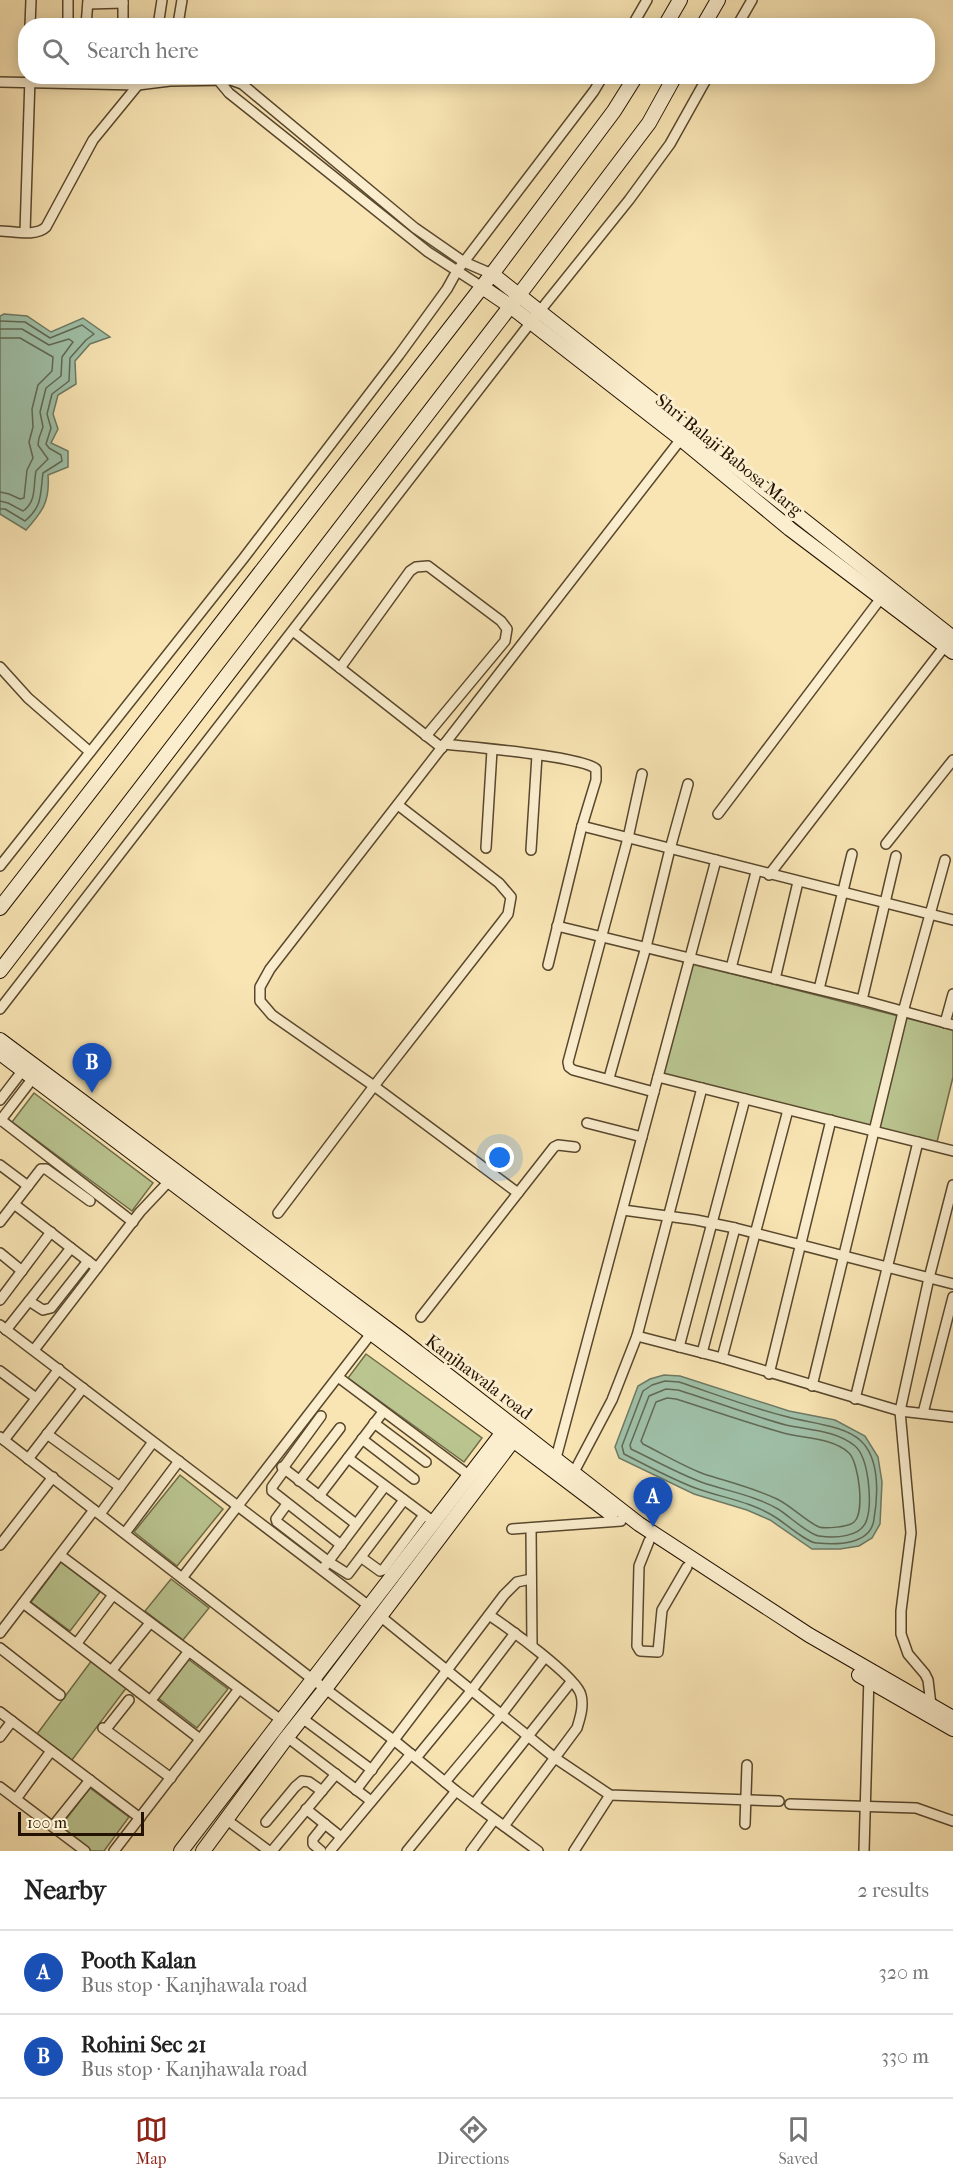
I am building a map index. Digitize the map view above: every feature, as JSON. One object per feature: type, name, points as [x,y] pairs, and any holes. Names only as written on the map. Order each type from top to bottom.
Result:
[{"type":"street","points":[[30,18],[31,0]]},
{"type":"street","points":[[68,0],[68,18]]},
{"type":"street","points":[[159,18],[162,0]]},
{"type":"street","points":[[179,18],[182,0]]},
{"type":"street","points":[[637,18],[647,0]]},
{"type":"street","points":[[670,18],[680,0]]},
{"type":"street","points":[[708,18],[718,0]]},
{"type":"street","points":[[742,18],[752,0]]},
{"type":"street","points":[[87,18],[88,2],[123,1],[123,18]]},
{"type":"street","points":[[0,82],[18,80]]},
{"type":"street","points":[[25,232],[30,84]]},
{"type":"street","points":[[135,84],[146,84]]},
{"type":"street","points":[[222,84],[229,93],[428,252],[482,287]]},
{"type":"street","points":[[242,84],[416,228],[464,262],[492,274]]},
{"type":"street","points":[[0,866],[243,559],[399,356],[457,271],[582,108],[598,84]]},
{"type":"street","points":[[0,908],[492,274],[614,111],[631,84]]},
{"type":"street","points":[[0,971],[649,123],[671,84]]},
{"type":"street","points":[[0,1009],[535,317],[629,200],[670,144],[704,84]]},
{"type":"street","points":[[0,231],[25,232],[42,230],[46,227],[93,140],[138,85]]},
{"type":"street","name":"Shri Balaji Babosa Marg","points":[[492,274],[515,300],[790,529],[881,598],[951,642]]},
{"type":"street","name":"Shri Balaji Babosa Marg","points":[[482,287],[515,300]]},
{"type":"street","name":"Shri Balaji Babosa Marg","points":[[535,317],[951,642]]},
{"type":"street","points":[[518,1193],[374,1086],[272,1015],[260,1001],[259,992],[270,969],[681,439]]},
{"type":"street","points":[[340,668],[403,580],[416,567],[428,566],[501,621],[507,629],[505,640],[426,736]]},
{"type":"street","points":[[718,814],[881,598]]},
{"type":"street","points":[[293,631],[426,736],[443,746],[537,755],[584,764],[596,769],[596,780],[582,826],[548,965]]},
{"type":"street","points":[[769,875],[951,642]]},
{"type":"street","points":[[0,667],[28,698],[90,752]]},
{"type":"street","points":[[486,848],[492,750]]},
{"type":"street","points":[[531,850],[537,755]]},
{"type":"street","points":[[886,844],[953,760]]},
{"type":"street","points":[[642,774],[628,838],[567,1062],[573,1070],[654,1092]]},
{"type":"street","points":[[609,1078],[688,784]]},
{"type":"street","points":[[278,1213],[502,922],[512,902],[509,893],[499,883],[398,805]]},
{"type":"street","points":[[582,826],[756,872],[953,920]]},
{"type":"street","points":[[819,989],[852,854]]},
{"type":"street","points":[[862,1000],[896,856]]},
{"type":"street","points":[[556,1458],[716,860]]},
{"type":"street","points":[[812,1386],[903,1012],[945,860]]},
{"type":"street","points":[[731,968],[756,872]]},
{"type":"street","points":[[775,979],[798,882]]},
{"type":"street","points":[[557,926],[819,989],[949,1024],[953,994]]},
{"type":"street","name":"Kanjhawala road","points":[[0,1040],[174,1177],[512,1431],[621,1521],[649,1541],[795,1636],[953,1718]]},
{"type":"street","name":"Kanjhawala road","points":[[0,1053],[174,1177]]},
{"type":"street","points":[[28,1074],[0,1121],[133,1222]]},
{"type":"street","points":[[0,1100],[28,1074]]},
{"type":"street","points":[[658,1077],[953,1151]]},
{"type":"street","points":[[574,1472],[612,1400],[637,1336],[702,1088]]},
{"type":"street","points":[[680,1347],[745,1099]]},
{"type":"street","points":[[722,1358],[788,1110]]},
{"type":"street","points":[[769,1374],[831,1120]]},
{"type":"street","points":[[586,1122],[642,1137]]},
{"type":"street","points":[[855,1399],[918,1142]]},
{"type":"street","points":[[421,1317],[556,1146],[576,1147]]},
{"type":"street","points":[[0,1165],[28,1186]]},
{"type":"street","points":[[0,1222],[39,1171],[44,1169],[90,1201]]},
{"type":"street","points":[[33,1350],[153,1196],[174,1177]]},
{"type":"street","points":[[931,1705],[925,1674],[908,1654],[901,1634],[901,1611],[911,1533],[900,1411],[929,1278],[953,1185]]},
{"type":"street","points":[[14,1204],[97,1269]]},
{"type":"street","points":[[623,1210],[735,1228],[953,1284]]},
{"type":"street","points":[[702,1353],[735,1228]]},
{"type":"street","points":[[0,1300],[51,1232]]},
{"type":"street","points":[[71,1248],[29,1301],[3,1328],[369,1606]]},
{"type":"street","points":[[0,1253],[22,1271]]},
{"type":"street","points":[[29,1301],[43,1310],[51,1308],[88,1261]]},
{"type":"street","points":[[0,1281],[9,1288]]},
{"type":"street","points":[[923,1413],[953,1297]]},
{"type":"street","points":[[182,1578],[375,1328]]},
{"type":"street","points":[[637,1336],[722,1358],[769,1374],[900,1411],[953,1417]]},
{"type":"street","points":[[59,1369],[2,1438],[312,1680],[395,1741],[456,1791],[538,1851]]},
{"type":"street","points":[[0,1371],[36,1398]]},
{"type":"street","points":[[338,1377],[470,1476]]},
{"type":"street","points":[[28,1458],[83,1388]]},
{"type":"street","points":[[319,1496],[382,1412]]},
{"type":"street","points":[[321,1416],[271,1489],[341,1545]]},
{"type":"street","points":[[374,1423],[426,1462]]},
{"type":"street","points":[[299,1481],[340,1428]]},
{"type":"street","points":[[362,1558],[380,1571],[382,1570],[512,1431]]},
{"type":"street","points":[[203,1851],[380,1616],[512,1431]]},
{"type":"street","name":"Kanjhawala road","points":[[512,1431],[556,1458],[639,1524],[953,1729]]},
{"type":"street","points":[[47,1434],[120,1487]]},
{"type":"street","points":[[362,1439],[414,1479]]},
{"type":"street","points":[[0,1633],[60,1555],[120,1487],[153,1442]]},
{"type":"street","points":[[348,1458],[429,1519]]},
{"type":"street","points":[[273,1460],[357,1524]]},
{"type":"street","points":[[125,1533],[179,1461]]},
{"type":"street","points":[[0,1545],[53,1477]]},
{"type":"street","points":[[322,1570],[385,1486]]},
{"type":"street","points":[[287,1504],[276,1521],[348,1574],[404,1500]]},
{"type":"street","points":[[181,1851],[369,1606],[429,1519]]},
{"type":"street","points":[[512,1529],[621,1521]]},
{"type":"street","points":[[531,1528],[532,1645]]},
{"type":"street","points":[[649,1541],[639,1566],[637,1646],[640,1651],[658,1652],[662,1610],[687,1567]]},
{"type":"street","points":[[60,1555],[281,1720]]},
{"type":"street","points":[[357,1790],[511,1587],[522,1580],[531,1579]]},
{"type":"street","points":[[76,1643],[113,1595]]},
{"type":"street","points":[[23,1603],[200,1739]]},
{"type":"street","points":[[489,1615],[532,1645],[578,1689],[582,1696],[578,1728],[504,1826]]},
{"type":"street","points":[[380,1616],[555,1758],[610,1794],[779,1801]]},
{"type":"street","points":[[112,1670],[150,1623]]},
{"type":"street","points":[[330,1851],[371,1801],[471,1692],[515,1633]]},
{"type":"street","points":[[0,1648],[60,1695]]},
{"type":"street","points":[[151,1700],[189,1651]]},
{"type":"street","points":[[445,1782],[501,1715],[545,1657]]},
{"type":"street","points":[[864,1851],[869,1675]]},
{"type":"street","points":[[474,1804],[571,1682]]},
{"type":"street","points":[[114,1851],[239,1689]]},
{"type":"street","points":[[129,1700],[104,1728],[171,1778]]},
{"type":"street","points":[[0,1712],[140,1818]]},
{"type":"street","points":[[302,1718],[372,1770]]},
{"type":"street","points":[[0,1737],[12,1721]]},
{"type":"street","points":[[287,1737],[371,1801]]},
{"type":"street","points":[[16,1799],[51,1751]]},
{"type":"street","points":[[745,1824],[747,1765]]},
{"type":"street","points":[[227,1820],[270,1851],[336,1774]]},
{"type":"street","points":[[53,1826],[90,1780]]},
{"type":"street","points":[[266,1822],[302,1781],[309,1782],[322,1791]]},
{"type":"street","points":[[0,1787],[85,1851]]},
{"type":"street","points":[[407,1851],[456,1791]]},
{"type":"street","points":[[574,1851],[610,1794]]},
{"type":"street","points":[[790,1804],[922,1809],[953,1821]]},
{"type":"street","points":[[306,1809],[341,1837]]},
{"type":"street","points":[[471,1851],[494,1820]]},
{"type":"street","points":[[321,1851],[313,1844],[313,1839],[325,1824]]},
{"type":"shaded area","points":[[691,963],[953,1030],[953,1077],[937,1142],[663,1075]]},
{"type":"shaded area","points":[[34,1093],[153,1183],[132,1211],[12,1122]]},
{"type":"shaded area","points":[[366,1354],[482,1438],[464,1462],[348,1378]]},
{"type":"shaded area","points":[[180,1475],[223,1509],[177,1566],[134,1532]]},
{"type":"shaded area","points":[[61,1562],[100,1592],[70,1631],[31,1602]]},
{"type":"shaded area","points":[[171,1579],[209,1608],[183,1640],[145,1611]]},
{"type":"shaded area","points":[[95,1656],[130,1683],[72,1760],[37,1734]]},
{"type":"shaded area","points":[[188,1659],[228,1689],[197,1728],[158,1698]]},
{"type":"shaded area","points":[[90,1788],[129,1817],[104,1851],[91,1851],[60,1827]]},
{"type":"water","points":[[4,314],[27,316],[51,332],[83,318],[110,337],[90,344],[75,361],[76,384],[58,395],[53,414],[58,429],[51,443],[68,451],[68,467],[48,475],[48,492],[44,505],[26,530],[0,514],[0,316]]},
{"type":"water","points":[[664,1375],[680,1376],[789,1411],[835,1420],[865,1436],[878,1457],[882,1482],[880,1524],[872,1538],[859,1546],[812,1549],[770,1520],[747,1510],[694,1494],[619,1458],[615,1447],[638,1386]]},
{"type":"place","name":"Rohini Sec 21","points":[[92,1093]]},
{"type":"place","name":"Pooth Kalan","points":[[653,1527]]}]
